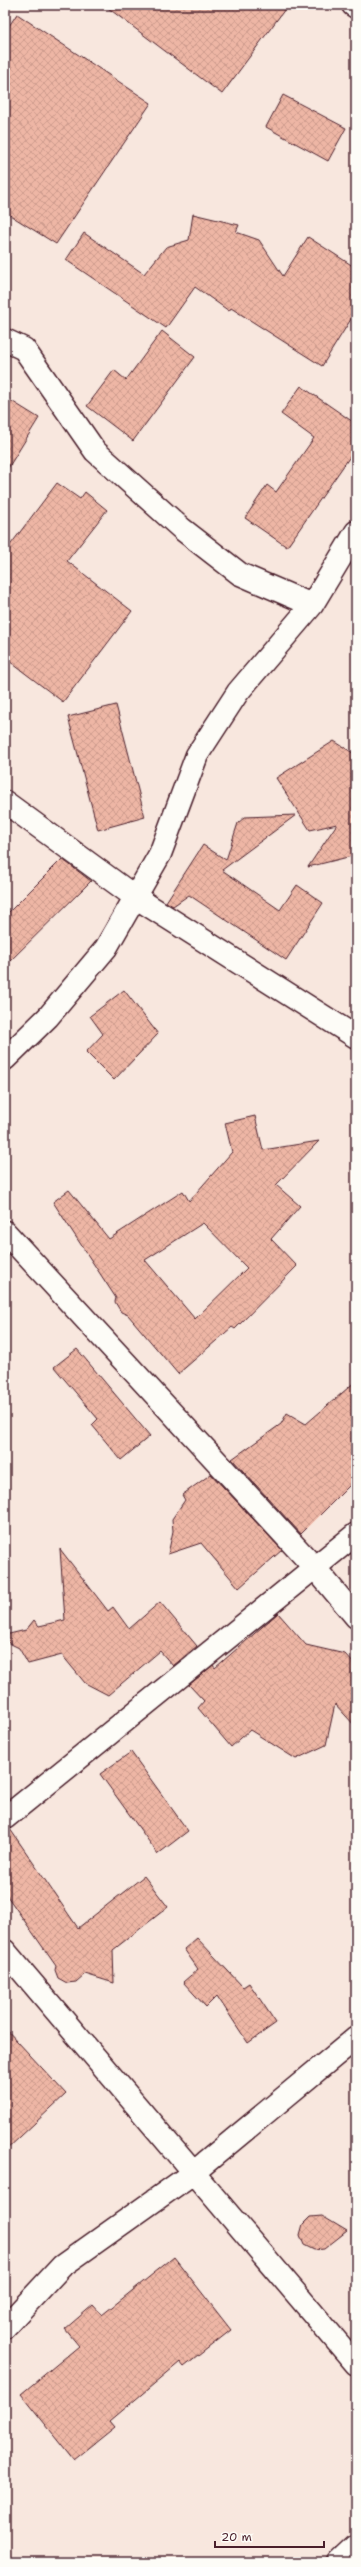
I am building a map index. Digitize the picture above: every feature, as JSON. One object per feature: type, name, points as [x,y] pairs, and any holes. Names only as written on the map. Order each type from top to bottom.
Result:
[{"type":"street","points":[[5,340],[24,349],[95,451],[182,529],[240,574],[312,605]]},
{"type":"street","points":[[5,1059],[48,1017],[106,948],[160,854],[196,755],[238,692],[312,605],[356,532]]},
{"type":"street","points":[[5,802],[135,897],[356,1037]]},
{"type":"street","points":[[5,1232],[315,1568],[356,1617]]},
{"type":"street","points":[[5,1818],[356,1534]]},
{"type":"street","points":[[5,1951],[356,2364]]},
{"type":"street","points":[[5,2327],[62,2266],[193,2173],[356,2038]]},
{"type":"street","points":[[339,2562],[356,2546]]},
{"type":"building","points":[[104,5],[288,5],[222,94]]},
{"type":"building","points":[[17,14],[151,103],[56,244],[5,212],[5,32]]},
{"type":"building","points":[[283,95],[346,128],[328,161],[266,127]]},
{"type":"building","points":[[193,214],[239,225],[236,232],[259,240],[283,276],[308,237],[356,268],[356,311],[322,366],[231,308],[229,311],[195,287],[166,328],[66,260],[84,233],[144,274],[166,247],[189,240]]},
{"type":"building","points":[[162,331],[195,357],[133,441],[87,406],[114,370],[126,380]]},
{"type":"building","points":[[301,386],[356,424],[356,448],[287,547],[245,518],[267,485],[276,492],[314,438],[281,414]]},
{"type":"building","points":[[5,397],[39,418],[5,473]]},
{"type":"building","points":[[57,483],[80,499],[85,492],[107,510],[67,561],[132,611],[63,702],[5,658],[5,552]]},
{"type":"building","points":[[116,705],[145,817],[98,830],[68,717]]},
{"type":"building","points":[[334,741],[356,755],[356,855],[308,867],[337,824],[310,830],[276,778]]},
{"type":"building","points":[[296,815],[222,870],[280,910],[297,885],[323,903],[286,960],[189,895],[173,906],[166,902],[203,845],[226,860],[238,823],[245,817]]},
{"type":"building","points":[[62,859],[91,881],[5,966],[5,916]]},
{"type":"building","points":[[124,990],[158,1034],[114,1080],[86,1052],[103,1034],[90,1016]]},
{"type":"building","points":[[255,1116],[263,1150],[319,1141],[276,1185],[300,1206],[271,1239],[297,1266],[235,1329],[232,1327],[178,1374],[128,1315],[121,1312],[115,1302],[116,1298],[53,1202],[69,1190],[109,1239],[183,1191],[189,1201],[232,1152],[225,1123]],"holes":[[[203,1223],[247,1268],[195,1319],[145,1260]]]},
{"type":"building","points":[[77,1349],[150,1436],[121,1460],[92,1425],[98,1419],[54,1367]]},
{"type":"building","points":[[356,1381],[356,1479],[301,1534],[232,1459],[281,1424],[287,1413],[306,1424]]},
{"type":"building","points":[[211,1474],[282,1550],[239,1588],[201,1543],[168,1554],[173,1531],[172,1519],[185,1500],[182,1495]]},
{"type":"building","points":[[60,1549],[108,1611],[113,1607],[129,1629],[160,1602],[197,1646],[173,1666],[160,1651],[108,1695],[85,1683],[62,1655],[28,1664],[19,1648],[5,1641],[5,1635],[26,1630],[34,1620],[39,1626],[65,1620]]},
{"type":"building","points":[[278,1613],[306,1645],[345,1654],[356,1666],[356,1727],[335,1704],[326,1745],[296,1759],[250,1730],[231,1747],[198,1708],[204,1701],[189,1685],[213,1665],[215,1668]]},
{"type":"building","points":[[131,1752],[188,1831],[158,1854],[100,1774]]},
{"type":"building","points":[[10,1829],[78,1928],[144,1876],[168,1907],[113,1950],[114,1983],[85,1974],[76,1982],[67,1983],[58,1978],[55,1970],[56,1966],[5,1893],[5,1830]]},
{"type":"building","points":[[197,1938],[243,1987],[249,1983],[276,2023],[248,2043],[217,1996],[206,2007],[183,1982],[198,1969],[184,1949]]},
{"type":"building","points":[[5,2028],[66,2094],[5,2151]]},
{"type":"building","points":[[322,2216],[347,2231],[324,2249],[314,2250],[304,2245],[300,2235],[303,2224],[310,2217]]},
{"type":"building","points":[[174,2257],[231,2330],[184,2367],[180,2362],[110,2421],[115,2427],[74,2460],[21,2394],[79,2346],[65,2329],[93,2305],[102,2315]]}]
